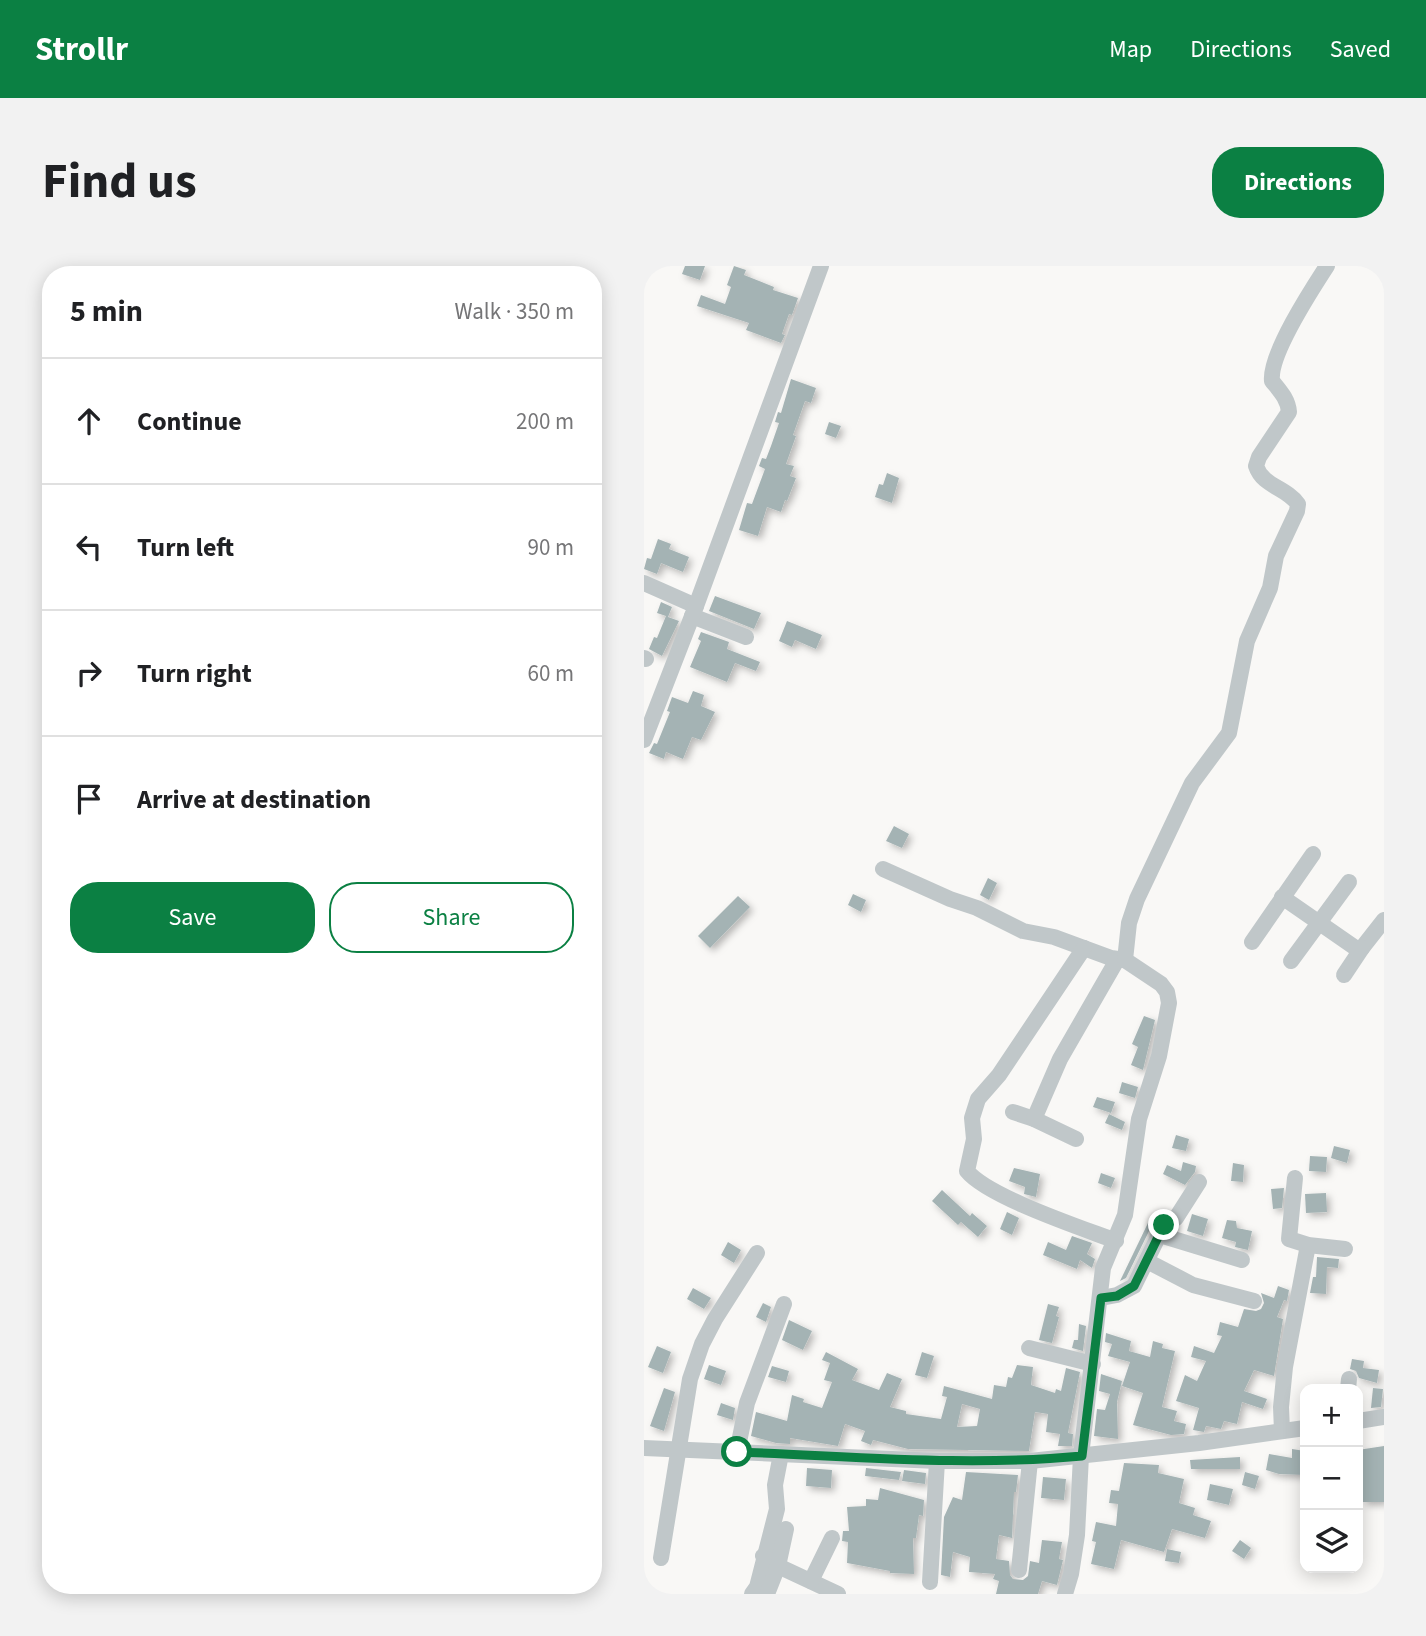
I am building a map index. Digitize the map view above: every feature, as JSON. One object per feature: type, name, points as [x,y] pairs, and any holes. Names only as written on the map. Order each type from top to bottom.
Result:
[{"type":"street","points":[[644,740],[821,266]]},
{"type":"street","points":[[1034,1119],[1060,1059],[1121,960],[1137,900],[1192,783],[1229,733],[1247,641],[1270,588],[1276,556],[1298,504],[1293,497],[1264,481],[1256,466],[1259,457],[1289,412],[1283,394],[1272,381],[1274,362],[1300,310],[1327,266]]},
{"type":"street","points":[[644,583],[746,637]]},
{"type":"street","points":[[1252,942],[1313,854]]},
{"type":"street","points":[[883,869],[977,908],[1023,932],[1054,937],[1121,960],[1161,984],[1167,992],[1169,1003],[1159,1056],[1139,1119],[1125,1215],[1103,1268],[1082,1456],[1077,1535],[1065,1594]]},
{"type":"street","points":[[1290,961],[1349,882]]},
{"type":"street","points":[[1282,897],[1355,948],[1362,948]]},
{"type":"street","points":[[1345,975],[1384,920]]},
{"type":"street","points":[[1084,948],[999,1075],[978,1099],[972,1118],[974,1139],[967,1171],[979,1182],[1020,1203],[1116,1241]]},
{"type":"street","points":[[1013,1112],[1076,1139]]},
{"type":"street","points":[[1295,1178],[1289,1239],[1308,1245],[1345,1249]]},
{"type":"street","points":[[1101,1298],[1117,1296],[1131,1289],[1164,1225],[1176,1218],[1199,1182]]},
{"type":"street","points":[[1160,1235],[1242,1260]]},
{"type":"street","points":[[1282,1431],[1281,1407],[1286,1367],[1308,1245]]},
{"type":"street","points":[[661,1558],[691,1378],[702,1344],[715,1319],[757,1253]]},
{"type":"street","points":[[1147,1261],[1192,1284],[1254,1301]]},
{"type":"street","points":[[737,1452],[747,1403],[784,1304]]},
{"type":"street","points":[[1029,1348],[1093,1364]]},
{"type":"street","points":[[1363,1419],[1384,1417]]},
{"type":"street","points":[[644,1448],[937,1461],[1030,1461],[1199,1443],[1300,1429]]},
{"type":"street","points":[[752,1594],[757,1587],[777,1509],[775,1485],[781,1454]]},
{"type":"street","points":[[930,1582],[937,1461]]},
{"type":"street","points":[[1019,1570],[1030,1461]]},
{"type":"street","points":[[767,1594],[778,1566],[786,1530]]},
{"type":"street","points":[[811,1581],[832,1538]]},
{"type":"street","points":[[763,1556],[778,1566],[838,1594]]},
{"type":"building","points":[[685,266],[705,266],[700,280],[682,274]]},
{"type":"building","points":[[734,266],[746,270],[744,275],[774,287],[773,290],[798,298],[792,315],[789,314],[781,343],[746,330],[749,323],[697,306],[701,295],[725,304],[731,287],[727,285]]},
{"type":"building","points":[[791,379],[816,388],[811,403],[805,401],[793,435],[796,436],[786,464],[794,466],[790,476],[796,478],[787,501],[785,500],[781,512],[767,507],[758,536],[739,530],[747,503],[752,504],[765,469],[759,466],[762,458],[766,459],[771,446],[779,423],[775,422],[778,412],[781,413]]},
{"type":"building","points":[[829,422],[841,426],[836,438],[825,434]]},
{"type":"building","points":[[887,473],[899,478],[892,503],[875,497],[879,484],[883,485]]},
{"type":"building","points":[[658,539],[671,544],[669,549],[689,557],[683,572],[661,563],[657,574],[644,569],[647,558],[651,559]]},
{"type":"building","points":[[715,596],[761,613],[754,629],[709,611]]},
{"type":"building","points":[[661,602],[672,607],[668,617],[679,621],[662,656],[649,649],[666,616],[657,613]]},
{"type":"building","points":[[787,621],[822,635],[816,649],[795,640],[792,647],[779,641]]},
{"type":"building","points":[[701,632],[729,642],[727,649],[760,662],[756,671],[735,663],[727,682],[690,667],[701,641],[698,639]]},
{"type":"building","points":[[693,691],[704,695],[701,706],[715,712],[701,740],[692,737],[683,759],[666,752],[664,759],[649,753],[654,743],[657,744],[670,712],[667,711],[672,697],[688,703]]},
{"type":"building","points":[[894,826],[909,834],[902,848],[886,841]]},
{"type":"building","points":[[988,878],[997,883],[989,900],[980,895]]},
{"type":"building","points":[[853,894],[866,900],[861,912],[848,905]]},
{"type":"building","points":[[738,896],[750,907],[710,948],[698,936]]},
{"type":"building","points":[[1144,1016],[1155,1020],[1143,1070],[1131,1065],[1138,1047],[1132,1044]]},
{"type":"building","points":[[1122,1082],[1138,1087],[1135,1098],[1119,1093]]},
{"type":"building","points":[[1097,1097],[1115,1102],[1111,1113],[1093,1107]]},
{"type":"building","points":[[1109,1114],[1125,1122],[1122,1130],[1105,1123]]},
{"type":"building","points":[[1176,1135],[1189,1139],[1186,1151],[1172,1148]]},
{"type":"building","points":[[1334,1146],[1350,1150],[1347,1163],[1331,1158]]},
{"type":"building","points":[[1310,1156],[1327,1157],[1326,1172],[1309,1171]]},
{"type":"building","points":[[1183,1162],[1196,1166],[1195,1172],[1185,1185],[1163,1174],[1167,1165],[1181,1171]]},
{"type":"building","points":[[1233,1163],[1244,1165],[1243,1182],[1231,1181]]},
{"type":"building","points":[[1014,1168],[1040,1174],[1036,1197],[1024,1194],[1025,1187],[1009,1181]]},
{"type":"building","points":[[1101,1173],[1115,1178],[1111,1188],[1098,1183]]},
{"type":"building","points":[[1284,1188],[1282,1208],[1273,1209],[1271,1189]]},
{"type":"building","points":[[942,1190],[970,1216],[972,1213],[987,1226],[978,1237],[961,1222],[958,1225],[932,1201]]},
{"type":"building","points":[[1326,1193],[1327,1212],[1306,1213],[1305,1194]]},
{"type":"building","points":[[1007,1212],[1019,1218],[1012,1235],[1000,1229]]},
{"type":"building","points":[[1192,1214],[1208,1219],[1203,1236],[1187,1231]]},
{"type":"building","points":[[1227,1220],[1236,1221],[1237,1228],[1252,1231],[1248,1250],[1235,1247],[1236,1242],[1222,1238]]},
{"type":"building","points":[[1148,1223],[1152,1225],[1126,1278],[1120,1281]]},
{"type":"building","points":[[1072,1236],[1092,1243],[1087,1254],[1095,1259],[1092,1268],[1080,1260],[1077,1269],[1043,1255],[1048,1242],[1066,1250]]},
{"type":"building","points":[[728,1242],[741,1250],[734,1263],[721,1255]]},
{"type":"building","points":[[1317,1257],[1339,1259],[1338,1268],[1327,1267],[1326,1294],[1310,1293],[1313,1277],[1316,1277]]},
{"type":"building","points":[[1278,1286],[1289,1290],[1287,1301],[1284,1300],[1277,1317],[1283,1319],[1274,1376],[1254,1370],[1244,1391],[1267,1399],[1263,1409],[1242,1402],[1237,1424],[1224,1421],[1221,1429],[1206,1426],[1204,1432],[1193,1430],[1199,1408],[1176,1401],[1185,1375],[1197,1381],[1206,1361],[1191,1357],[1194,1346],[1214,1353],[1222,1336],[1217,1335],[1220,1322],[1238,1327],[1244,1309],[1261,1309],[1264,1303],[1261,1293],[1274,1298]]},
{"type":"building","points":[[693,1288],[711,1298],[704,1309],[687,1299]]},
{"type":"building","points":[[763,1303],[771,1307],[766,1322],[756,1317]]},
{"type":"building","points":[[1048,1304],[1059,1307],[1052,1343],[1039,1340]]},
{"type":"building","points":[[789,1320],[812,1331],[803,1350],[782,1340]]},
{"type":"building","points":[[1079,1324],[1086,1326],[1083,1351],[1072,1348],[1074,1340],[1078,1340]]},
{"type":"building","points":[[1106,1333],[1131,1341],[1129,1351],[1150,1357],[1153,1341],[1163,1344],[1162,1348],[1175,1351],[1162,1407],[1177,1411],[1174,1421],[1186,1424],[1184,1434],[1171,1435],[1133,1425],[1143,1393],[1122,1386],[1130,1362],[1108,1356],[1112,1344],[1105,1342]]},
{"type":"building","points":[[657,1346],[671,1352],[663,1373],[648,1367]]},
{"type":"building","points":[[826,1352],[858,1369],[852,1380],[879,1390],[887,1373],[902,1379],[890,1407],[906,1411],[906,1414],[941,1419],[947,1397],[942,1396],[944,1386],[992,1399],[994,1385],[1006,1387],[1008,1377],[1012,1378],[1017,1365],[1033,1367],[1031,1385],[1055,1393],[1056,1389],[1061,1391],[1066,1368],[1080,1372],[1068,1433],[1073,1434],[1072,1446],[1058,1446],[1060,1434],[1046,1432],[1048,1414],[1035,1412],[1029,1451],[908,1449],[873,1440],[871,1445],[861,1441],[865,1431],[845,1424],[838,1446],[790,1438],[790,1444],[776,1443],[751,1436],[756,1412],[787,1421],[792,1395],[822,1408],[832,1382],[824,1380],[830,1363],[822,1360]],"holes":[[[962,1404],[980,1409],[977,1426],[957,1427]]]},
{"type":"building","points":[[922,1352],[934,1356],[927,1378],[915,1375]]},
{"type":"building","points":[[1352,1359],[1364,1361],[1363,1368],[1379,1370],[1377,1383],[1359,1378],[1356,1371],[1350,1369]]},
{"type":"building","points":[[709,1365],[726,1371],[721,1385],[704,1379]]},
{"type":"building","points":[[772,1366],[789,1371],[786,1382],[768,1377]]},
{"type":"building","points":[[1101,1374],[1122,1381],[1117,1402],[1118,1439],[1094,1436],[1097,1409],[1105,1410],[1110,1394],[1099,1391]]},
{"type":"building","points":[[664,1388],[675,1392],[664,1431],[650,1426]]},
{"type":"building","points":[[1373,1388],[1383,1389],[1381,1407],[1371,1408]]},
{"type":"building","points":[[721,1403],[735,1408],[733,1420],[717,1415]]},
{"type":"building","points":[[1384,1446],[1384,1502],[1363,1502],[1363,1449]]},
{"type":"building","points":[[1292,1449],[1300,1450],[1300,1475],[1279,1474],[1266,1470],[1269,1454],[1292,1458]]},
{"type":"building","points":[[1240,1457],[1240,1469],[1191,1469],[1190,1460]]},
{"type":"building","points":[[1124,1463],[1159,1465],[1158,1473],[1184,1479],[1179,1503],[1195,1508],[1193,1515],[1211,1521],[1205,1538],[1172,1529],[1164,1552],[1121,1540],[1114,1569],[1091,1564],[1096,1542],[1092,1541],[1096,1522],[1116,1526],[1118,1504],[1109,1503],[1111,1490],[1119,1491]]},
{"type":"building","points":[[807,1468],[832,1470],[831,1488],[806,1486]]},
{"type":"building","points":[[866,1468],[901,1472],[899,1480],[865,1476]]},
{"type":"building","points":[[904,1470],[926,1473],[925,1484],[902,1481]]},
{"type":"building","points":[[966,1472],[1018,1475],[1014,1492],[1012,1538],[999,1535],[996,1559],[1009,1561],[1010,1575],[1013,1579],[1023,1580],[1028,1576],[1030,1561],[1039,1563],[1042,1540],[1062,1542],[1059,1559],[1063,1560],[1057,1585],[1042,1581],[1038,1594],[996,1594],[999,1581],[993,1579],[995,1574],[969,1572],[970,1557],[953,1552],[950,1577],[941,1575],[944,1517],[953,1497],[962,1500]]},
{"type":"building","points":[[1245,1472],[1259,1476],[1255,1489],[1242,1485]]},
{"type":"building","points":[[1043,1477],[1066,1479],[1064,1500],[1041,1498]]},
{"type":"building","points":[[1210,1484],[1233,1489],[1229,1505],[1207,1500]]},
{"type":"building","points":[[880,1488],[924,1500],[923,1516],[919,1515],[916,1538],[913,1538],[914,1574],[890,1573],[847,1563],[848,1542],[842,1541],[843,1531],[849,1531],[847,1507],[866,1506],[866,1499],[878,1500]]},
{"type":"building","points":[[1240,1540],[1251,1548],[1244,1559],[1232,1551]]},
{"type":"building","points":[[1167,1549],[1181,1552],[1179,1563],[1165,1561]]},
{"type":"route","points":[[737,1452],[937,1461],[1030,1461],[1082,1456],[1101,1298],[1117,1296],[1134,1286],[1164,1225]]}]
